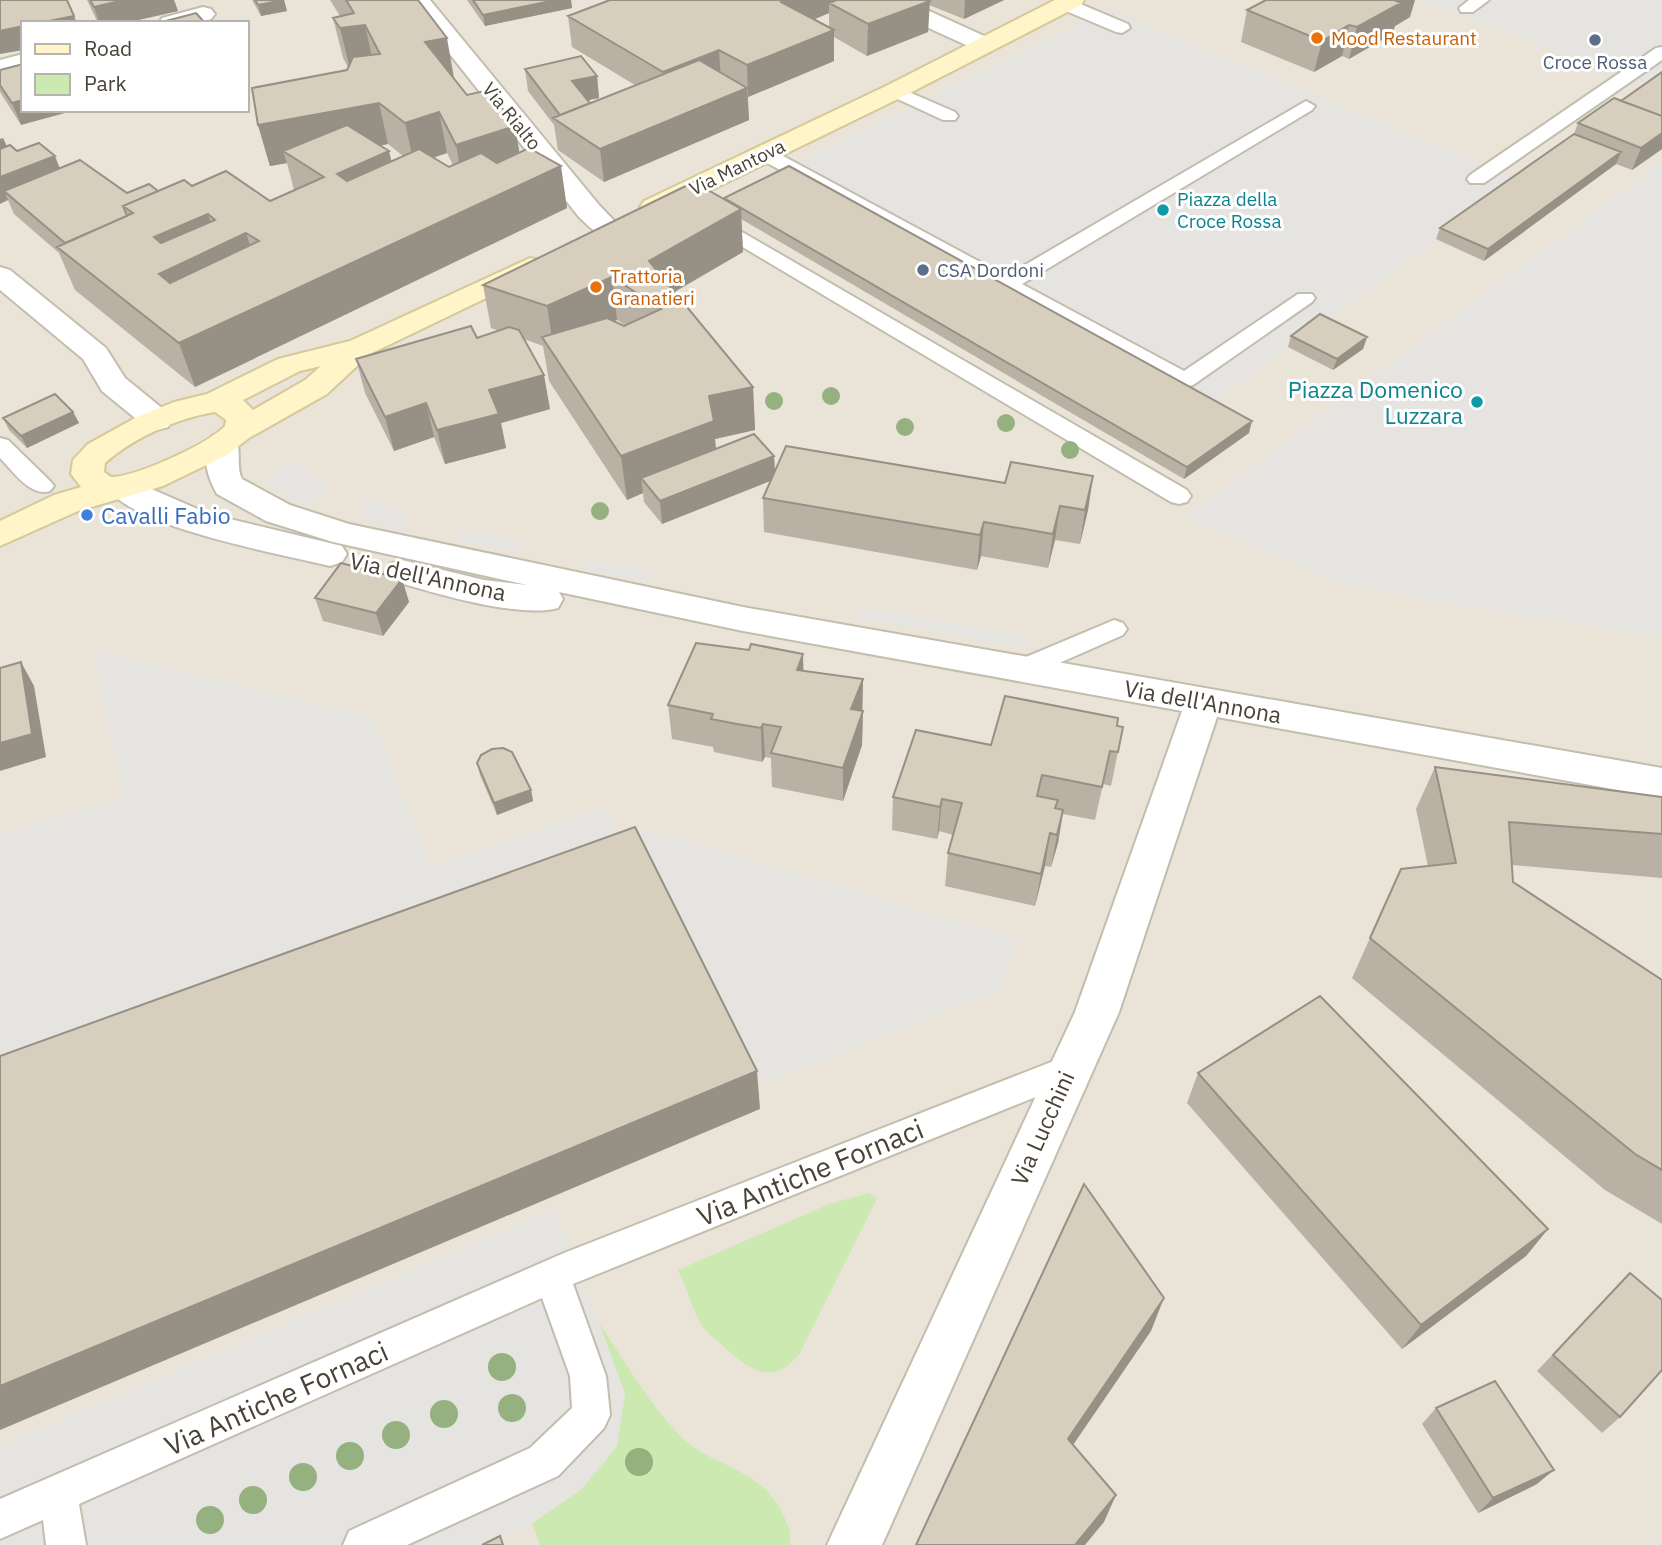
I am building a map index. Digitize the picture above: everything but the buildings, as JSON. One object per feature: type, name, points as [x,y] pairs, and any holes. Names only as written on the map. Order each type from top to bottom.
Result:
[{"type":"main road","name":"Via Mantova","points":[[89,460],[105,446],[191,405],[215,402],[289,365],[360,347],[895,91],[1069,2]]},
{"type":"main road","name":"Via Mantova","points":[[120,488],[148,481],[231,437],[316,387],[360,347]]},
{"type":"main road","points":[[215,402],[236,408],[242,422],[231,437]]},
{"type":"main road","points":[[0,506],[89,460]]},
{"type":"main road","points":[[89,460],[86,467],[90,480],[120,488]]},
{"type":"main road","points":[[0,535],[66,503],[120,488]]},
{"type":"street","name":"Via Rialto","points":[[418,0],[581,200],[583,241]]},
{"type":"street","points":[[886,0],[985,45]]},
{"type":"street","points":[[177,21],[203,14]]},
{"type":"street","points":[[0,67],[21,62]]},
{"type":"street","points":[[0,276],[95,354],[113,384],[157,421]]},
{"type":"street","name":"Via dell'Annona","points":[[231,437],[223,474],[229,486],[339,545]]},
{"type":"street","name":"Via dell'Annona","points":[[120,488],[177,516],[339,545],[484,592],[743,619],[1662,783]]},
{"type":"street","name":"Via Lucchini","points":[[854,1545],[1097,1012],[1203,701]]},
{"type":"lane","points":[[1069,2],[1122,27]]},
{"type":"lane","points":[[1477,179],[1662,52]]},
{"type":"lane","points":[[895,91],[949,116]]},
{"type":"lane","points":[[1007,284],[1307,106]]},
{"type":"lane","points":[[765,154],[1185,380],[1305,298]]},
{"type":"lane","points":[[671,199],[1179,496]]},
{"type":"lane","points":[[0,445],[42,486]]},
{"type":"lane","points":[[1024,669],[1114,629]]},
{"type":"lane","name":"Via Antiche Fornaci","points":[[0,1518],[553,1277],[1069,1069]]},
{"type":"lane","points":[[363,1545],[544,1462],[591,1415],[588,1376],[553,1277]]},
{"type":"lane","points":[[58,1493],[66,1545]]},
{"type":"shaded area","points":[[0,0],[1662,0],[1662,1545],[0,1545]]},
{"type":"shaded area","name":"Croce Rossa","points":[[1418,0],[1662,0],[1662,80],[1654,86]]},
{"type":"shaded area","name":"Piazza della Croce Rossa","points":[[1109,9],[1520,180],[1205,408],[780,172]]},
{"type":"shaded area","name":"Piazza Domenico Luzzara","points":[[1662,161],[1662,443],[1657,451],[1662,453],[1662,637],[1432,601],[1337,581],[1184,518]]},
{"type":"shaded area","points":[[290,458],[330,488],[306,508],[264,482]]},
{"type":"shaded area","points":[[363,499],[407,513],[404,534],[357,519]]},
{"type":"shaded area","points":[[462,531],[525,541],[520,552],[456,541]]},
{"type":"shaded area","points":[[587,560],[652,570],[648,581],[582,570]]},
{"type":"shaded area","points":[[859,607],[1032,637],[1030,648],[855,617]]},
{"type":"shaded area","points":[[91,649],[372,718],[430,866],[604,806],[635,863],[0,1097],[0,835],[124,796]]},
{"type":"shaded area","points":[[622,822],[1019,939],[1002,986],[998,990],[763,1084]]},
{"type":"shaded area","points":[[556,1208],[625,1394],[617,1446],[582,1489],[532,1523],[486,1545],[0,1545],[0,1445]]},
{"type":"green space","points":[[869,1193],[877,1199],[800,1353],[790,1364],[771,1373],[752,1368],[703,1327],[678,1270],[829,1204]]},
{"type":"green space","points":[[599,1323],[651,1401],[674,1429],[699,1450],[752,1479],[774,1499],[788,1526],[790,1545],[540,1545],[532,1523],[582,1489],[625,1394]]},
{"type":"place","name":"Mood Restaurant","points":[[1317,38]]},
{"type":"place","name":"Croce Rossa","points":[[1595,40]]},
{"type":"place","name":"Piazza della Croce Rossa","points":[[1163,210]]},
{"type":"place","name":"CSA Dordoni","points":[[923,270]]},
{"type":"place","name":"Trattoria Granatieri","points":[[596,287]]},
{"type":"place","name":"Piazza Domenico Luzzara","points":[[1477,402]]},
{"type":"place","name":"Cavalli Fabio","points":[[87,515]]}]
